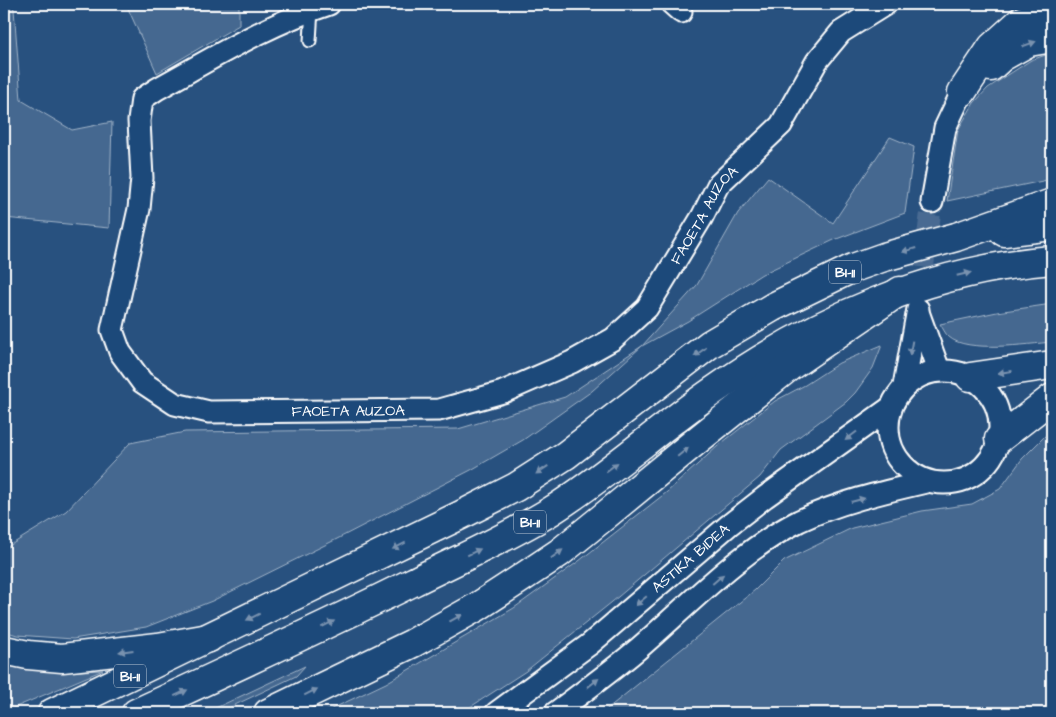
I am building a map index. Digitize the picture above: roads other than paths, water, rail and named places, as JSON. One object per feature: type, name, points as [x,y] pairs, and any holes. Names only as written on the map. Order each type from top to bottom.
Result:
[{"type":"main road","points":[[962,92],[992,47],[1021,22],[1052,9]]},
{"type":"main road","points":[[962,92],[1002,57],[1029,42],[1052,38]]},
{"type":"main road","points":[[956,237],[1052,204]]},
{"type":"main road","name":"BI-11","points":[[52,713],[516,487],[566,454],[710,344],[773,306],[852,268],[884,257],[956,237],[1052,226]]},
{"type":"main road","name":"BI-11","points":[[136,713],[292,641],[501,539],[572,495],[713,390],[754,363],[837,317],[900,291],[994,268],[1052,260]]},
{"type":"main road","points":[[268,713],[413,642],[477,606],[559,553],[789,367],[900,291]]},
{"type":"main road","points":[[970,377],[1052,366]]},
{"type":"main road","points":[[999,439],[1052,398]]},
{"type":"main road","points":[[4,650],[28,655],[62,658],[158,647],[208,638]]},
{"type":"street","name":"FAOETA AUZOA","points":[[321,6],[256,34],[142,99],[139,121],[142,178],[139,210],[112,330],[120,352],[142,382],[175,404],[209,412],[439,410],[503,392],[572,362],[613,339],[647,308],[702,217],[718,185],[781,125],[817,61],[841,32],[886,4]]},
{"type":"street","points":[[932,202],[945,128],[962,92]]},
{"type":"street","points":[[904,386],[918,310],[939,370]]},
{"type":"street","points":[[939,370],[955,372],[970,377],[984,388],[995,402],[1000,419],[999,439],[994,454],[984,468],[970,478],[953,484],[926,482],[905,469],[895,456],[888,440],[887,424],[890,408],[904,386],[920,375],[939,370]]},
{"type":"street","name":"ASTIKA BIDEA","points":[[496,713],[590,644],[764,497],[890,408]]},
{"type":"street","points":[[555,713],[637,650],[756,547],[800,521],[843,504],[926,482]]},
{"type":"lane","points":[[310,41],[321,6]]},
{"type":"tunnel","points":[[919,299],[932,202]]}]
